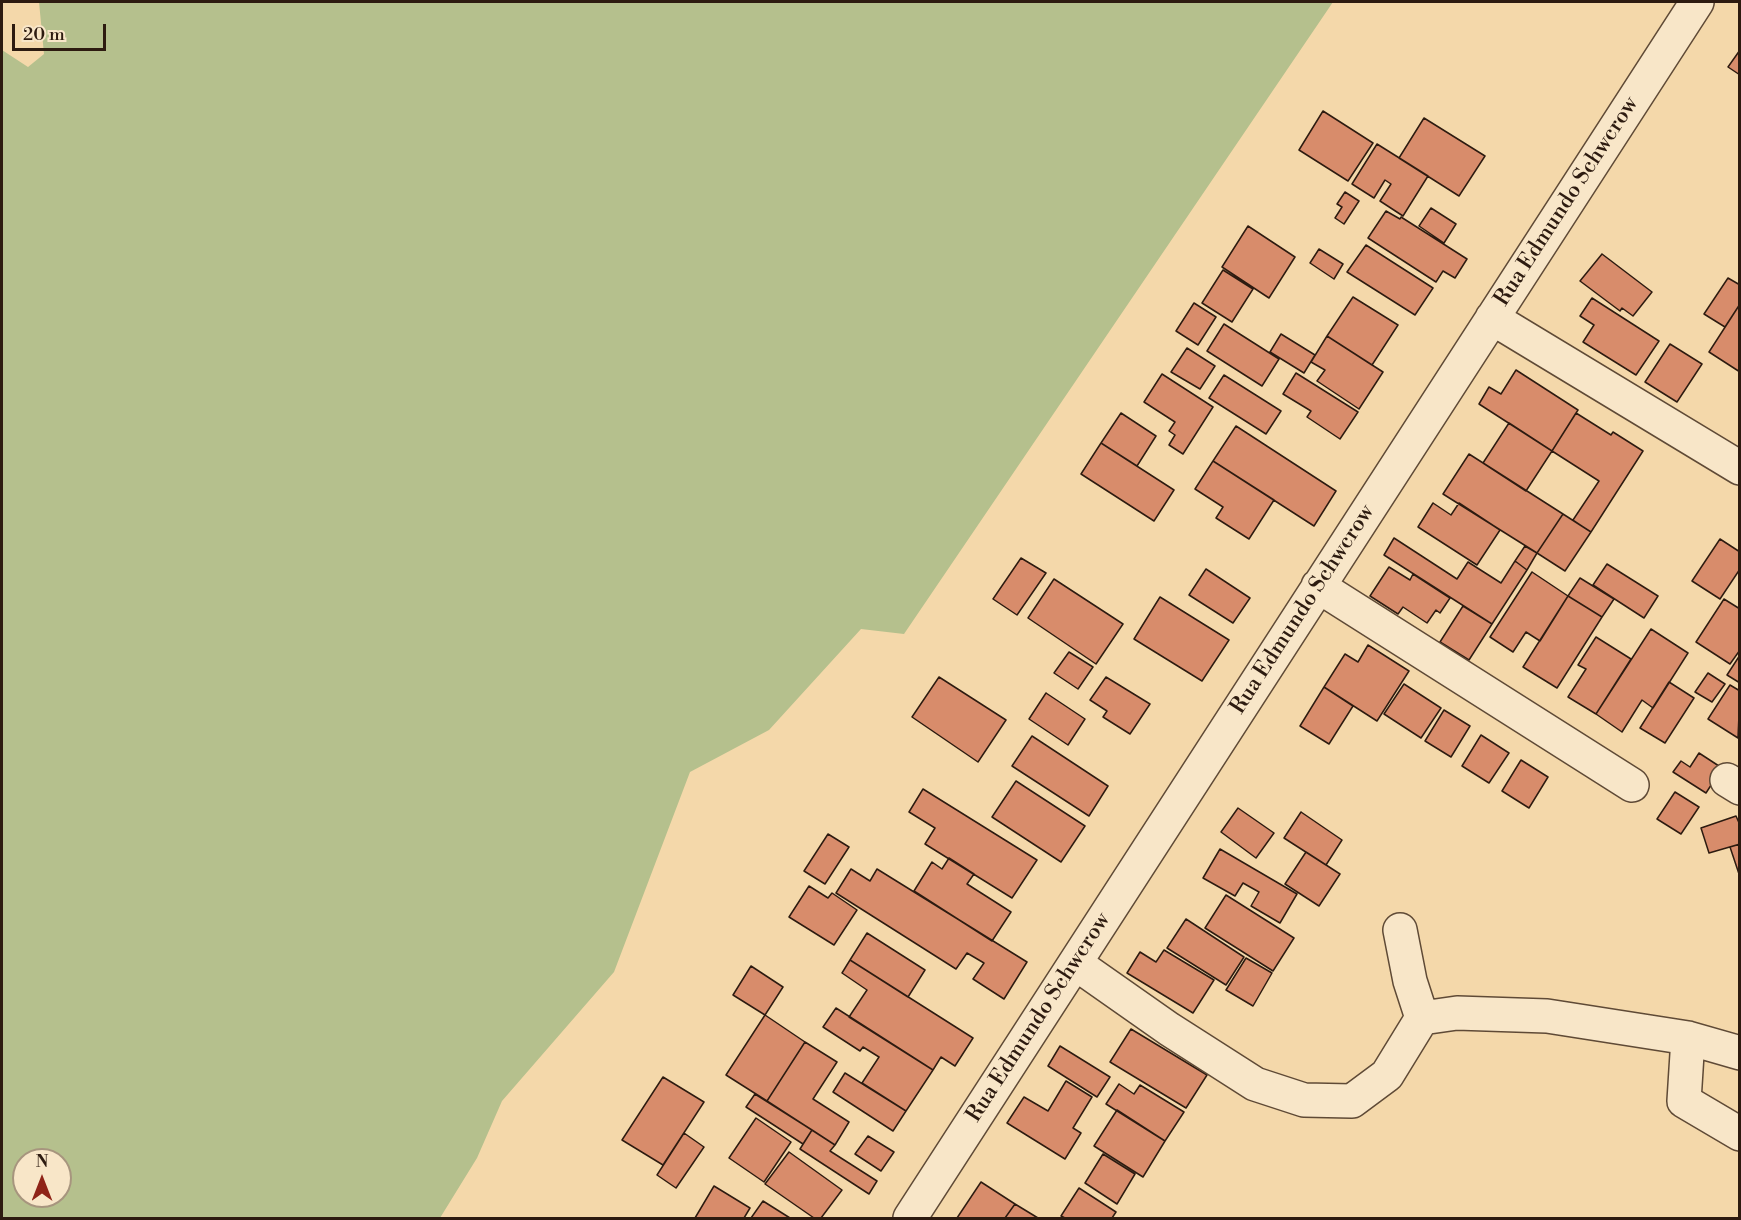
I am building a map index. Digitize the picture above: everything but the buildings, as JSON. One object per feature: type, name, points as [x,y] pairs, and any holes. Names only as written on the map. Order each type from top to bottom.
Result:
[{"type":"street","name":"Rua Edmundo Schwcrow","points":[[910,1218],[1696,2]]},
{"type":"street","points":[[1492,318],[1740,468]]},
{"type":"street","points":[[1318,586],[1632,785]]},
{"type":"street","points":[[1074,963],[1169,1029],[1255,1084],[1304,1100],[1352,1101],[1387,1075],[1422,1018],[1410,981],[1400,930]]},
{"type":"street","points":[[1422,1018],[1457,1013],[1546,1016],[1688,1038],[1740,1053]]},
{"type":"street","points":[[1688,1038],[1684,1101],[1740,1134]]},
{"type":"green space","points":[[39,2],[1333,2],[904,634],[861,629],[769,730],[690,772],[614,972],[502,1101],[477,1158],[440,1218],[2,1218],[2,50],[28,67],[44,54]]}]
